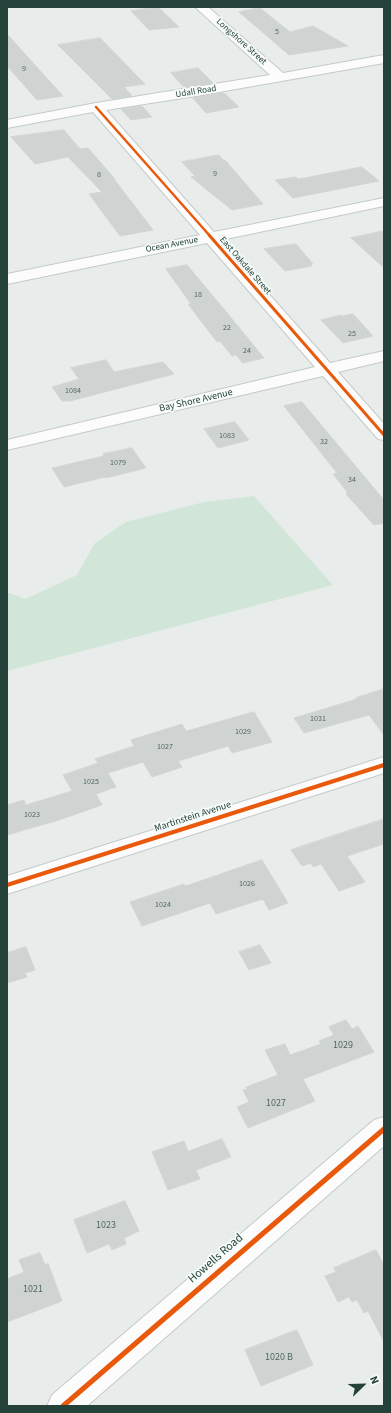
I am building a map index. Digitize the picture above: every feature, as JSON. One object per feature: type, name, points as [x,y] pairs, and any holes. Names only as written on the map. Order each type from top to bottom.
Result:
[{"type":"street","name":"Longshore Street","points":[[201,7],[280,77]]},
{"type":"street","name":"Udall Road","points":[[12,119],[202,92],[384,59]]},
{"type":"street","name":"East Oakdale Street","points":[[96,107],[209,238],[384,435]]},
{"type":"street","name":"Ocean Avenue","points":[[7,278],[384,202]]},
{"type":"street","name":"Bay Shore Avenue","points":[[7,445],[384,356]]},
{"type":"street","name":"Martinstein Avenue","points":[[7,885],[384,765]]},
{"type":"street","name":"Howells Road","points":[[63,1406],[148,1331],[384,1129]]},
{"type":"green space","points":[[254,496],[333,585],[7,671],[7,592],[25,599],[77,575],[95,543],[126,522],[204,502]]},
{"type":"building","points":[[158,7],[179,27],[149,30],[131,11]]},
{"type":"building","points":[[260,8],[290,32],[313,26],[348,46],[289,55],[239,12]]},
{"type":"building","points":[[7,34],[63,96],[37,100],[7,66]]},
{"type":"building","points":[[100,38],[145,84],[124,87],[132,96],[112,99],[58,45]]},
{"type":"building","points":[[198,68],[213,83],[184,87],[171,73]]},
{"type":"building","points":[[224,93],[239,107],[206,113],[193,98]]},
{"type":"building","points":[[142,106],[152,117],[131,120],[121,109]]},
{"type":"building","points":[[64,130],[80,149],[88,148],[115,179],[153,230],[120,236],[89,194],[102,192],[68,157],[35,164],[11,137]]},
{"type":"building","points":[[219,155],[263,204],[232,210],[191,177],[195,176],[182,162]]},
{"type":"building","points":[[362,167],[379,181],[293,198],[275,180],[296,177],[298,179]]},
{"type":"building","points":[[384,231],[384,268],[351,238]]},
{"type":"building","points":[[296,244],[313,264],[311,264],[312,266],[285,271],[264,249]]},
{"type":"building","points":[[187,265],[264,358],[243,363],[236,355],[232,356],[220,341],[217,342],[188,304],[191,304],[166,269]]},
{"type":"building","points":[[353,314],[373,336],[343,343],[321,320],[340,315]]},
{"type":"building","points":[[106,360],[114,372],[163,362],[174,374],[70,401],[62,401],[52,387],[79,379],[71,368]]},
{"type":"building","points":[[302,402],[384,500],[384,523],[374,525],[346,494],[348,493],[333,474],[337,473],[284,406]]},
{"type":"building","points":[[235,422],[249,440],[218,448],[204,429]]},
{"type":"building","points":[[132,448],[146,468],[64,487],[52,468],[104,456],[103,454]]},
{"type":"building","points":[[384,689],[384,735],[369,715],[304,733],[294,718],[357,699],[356,698]]},
{"type":"building","points":[[254,712],[272,742],[232,753],[228,746],[178,761],[182,767],[152,777],[143,762],[108,773],[116,787],[96,794],[102,805],[59,820],[7,835],[7,805],[24,800],[26,805],[72,791],[63,775],[98,763],[95,759],[134,746],[131,740],[182,724],[186,731]]},
{"type":"building","points":[[384,819],[384,844],[347,856],[365,882],[339,891],[321,864],[313,867],[311,863],[302,866],[291,850]]},
{"type":"building","points":[[262,860],[288,903],[269,910],[263,899],[216,914],[210,903],[142,926],[130,902],[184,884],[185,886]]},
{"type":"building","points":[[260,945],[271,963],[249,970],[239,952]]},
{"type":"building","points":[[26,947],[35,970],[25,973],[27,977],[7,983],[7,953]]},
{"type":"building","points":[[346,1020],[352,1029],[358,1026],[374,1052],[303,1079],[315,1101],[248,1128],[237,1107],[249,1102],[243,1090],[247,1089],[246,1087],[278,1075],[265,1050],[285,1044],[290,1055],[321,1044],[319,1041],[334,1035],[329,1027]]},
{"type":"building","points":[[222,1139],[231,1157],[196,1170],[200,1179],[168,1190],[152,1152],[184,1141],[188,1151]]},
{"type":"building","points":[[125,1201],[139,1231],[124,1238],[126,1244],[112,1250],[109,1244],[87,1253],[74,1220]]},
{"type":"building","points":[[376,1250],[384,1265],[384,1342],[368,1311],[364,1313],[357,1300],[352,1302],[349,1297],[338,1302],[325,1276],[336,1272],[334,1268]]},
{"type":"building","points":[[40,1253],[45,1265],[48,1263],[62,1301],[7,1322],[7,1279],[24,1272],[19,1260]]},
{"type":"building","points":[[297,1330],[313,1365],[261,1386],[245,1350]]},
{"type":"cycle path","points":[[96,107],[384,435]]},
{"type":"cycle path","points":[[7,885],[384,765]]},
{"type":"cycle path","points":[[63,1406],[384,1129]]}]
